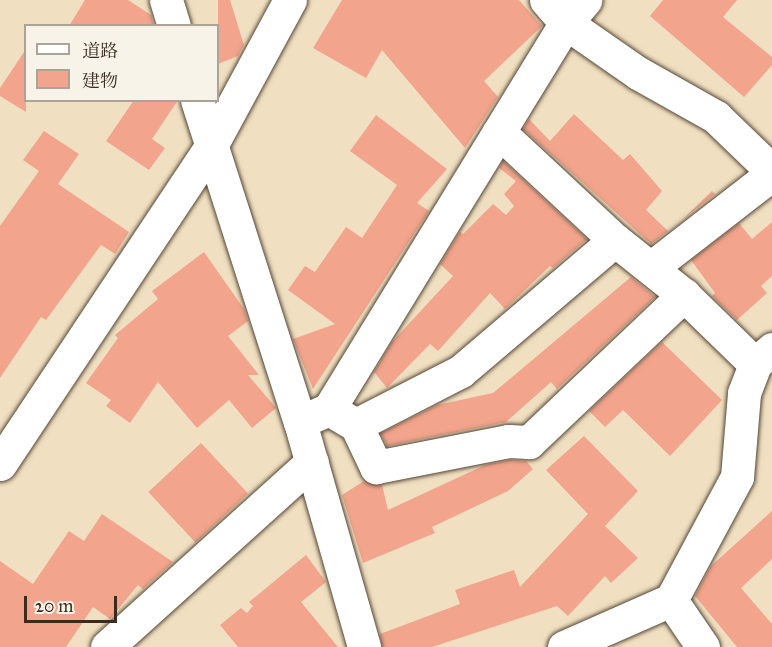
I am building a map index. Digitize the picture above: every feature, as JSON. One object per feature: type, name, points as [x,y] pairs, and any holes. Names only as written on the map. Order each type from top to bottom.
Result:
[{"type":"street","points":[[166,0],[173,24]]},
{"type":"street","points":[[0,464],[211,146],[290,0]]},
{"type":"street","points":[[107,647],[312,462],[328,419],[499,132],[566,8],[638,74],[716,117],[772,173],[652,267]]},
{"type":"street","points":[[198,102],[211,146],[328,419],[376,467],[508,441],[529,442],[684,295]]},
{"type":"street","points":[[499,132],[615,240],[764,357],[744,393],[736,477],[671,600],[564,647]]},
{"type":"street","points":[[328,419],[461,371],[615,240]]},
{"type":"street","points":[[312,462],[364,647]]},
{"type":"street","points":[[671,600],[703,647]]},
{"type":"building","points":[[85,0],[128,0],[151,15],[153,24],[70,24]]},
{"type":"building","points":[[218,0],[230,0],[244,45],[238,56],[219,64],[219,24]]},
{"type":"building","points":[[342,0],[519,0],[542,26],[484,81],[498,97],[465,148],[382,50],[366,78],[313,48]]},
{"type":"building","points":[[663,0],[737,0],[723,17],[772,57],[772,65],[744,97],[650,16]]},
{"type":"building","points":[[24,52],[26,112],[0,96],[0,88]]},
{"type":"building","points":[[133,102],[177,102],[152,139],[165,148],[149,170],[106,141]]},
{"type":"building","points":[[574,114],[623,160],[630,154],[662,191],[646,210],[668,231],[651,244],[523,129],[529,119],[550,141]]},
{"type":"building","points":[[376,115],[447,169],[417,203],[429,211],[313,389],[293,339],[335,324],[288,290],[305,266],[315,272],[346,227],[362,238],[397,185],[350,151]]},
{"type":"building","points":[[44,131],[79,154],[58,184],[129,232],[115,254],[101,245],[46,320],[41,317],[0,378],[0,226],[39,171],[23,160]]},
{"type":"building","points":[[503,161],[587,239],[553,268],[550,266],[505,309],[490,293],[438,351],[430,344],[387,388],[374,372],[392,342],[453,276],[440,264],[460,232],[463,234],[493,204],[506,215],[514,206],[504,194],[516,181],[499,168]]},
{"type":"building","points":[[712,191],[715,194],[683,219]]},
{"type":"building","points":[[772,222],[772,276],[761,286],[767,293],[737,320],[712,296],[715,293],[691,260],[739,223],[752,239]]},
{"type":"building","points":[[204,252],[244,309],[248,321],[228,336],[259,375],[248,375],[276,408],[252,428],[229,400],[197,428],[158,382],[130,423],[106,406],[111,400],[86,383],[118,338],[115,335],[158,299],[152,291]]},
{"type":"building","points":[[631,277],[655,297],[557,389],[551,382],[506,422],[387,446],[381,433],[437,405],[493,393]]},
{"type":"building","points":[[662,342],[722,400],[670,456],[623,410],[605,427],[589,411]]},
{"type":"building","points":[[584,436],[638,491],[605,526],[638,558],[611,583],[605,576],[568,616],[557,606],[432,647],[382,647],[380,634],[460,604],[455,590],[514,570],[520,587],[588,514],[546,470]]},
{"type":"building","points":[[201,443],[248,493],[195,543],[148,492]]},
{"type":"building","points":[[509,460],[526,461],[533,469],[508,491],[432,527],[435,533],[363,563],[342,495],[364,481],[382,485],[388,510],[485,465]]},
{"type":"building","points":[[772,511],[772,559],[741,588],[772,624],[772,647],[737,647],[695,596],[711,566]]},
{"type":"building","points":[[102,514],[173,562],[143,589],[138,585],[110,619],[93,607],[66,647],[0,647],[0,561],[33,584],[69,531],[84,541]]},
{"type":"building","points":[[306,555],[326,582],[301,602],[338,647],[238,647],[220,625],[241,608],[247,613],[253,606],[249,602]]}]
